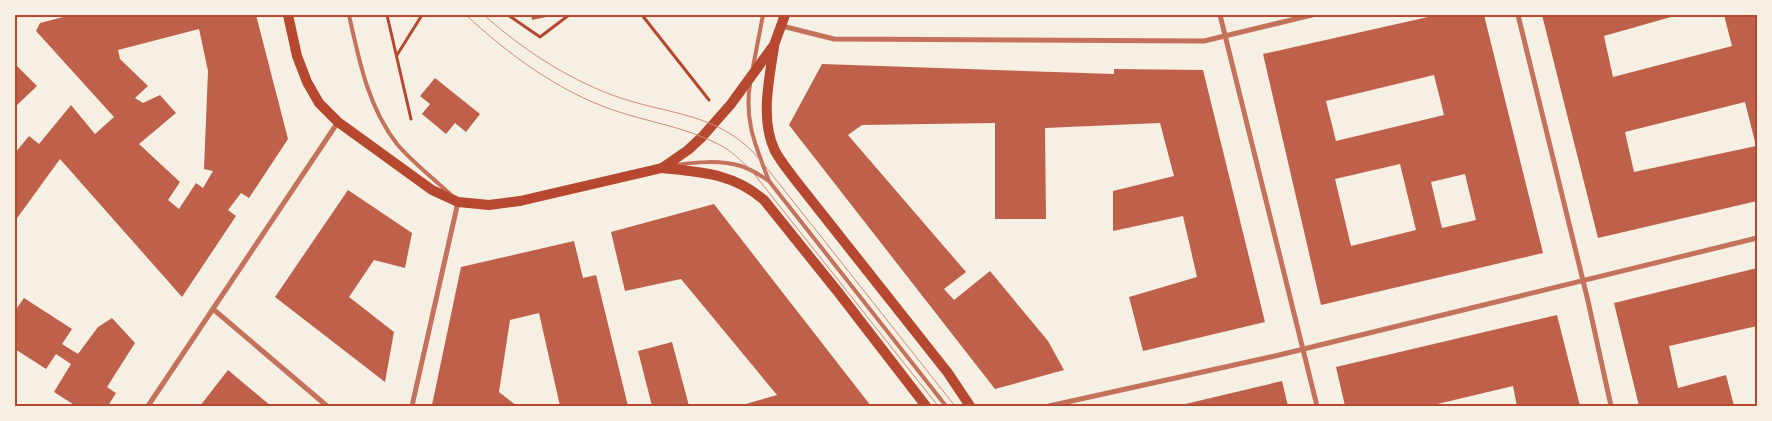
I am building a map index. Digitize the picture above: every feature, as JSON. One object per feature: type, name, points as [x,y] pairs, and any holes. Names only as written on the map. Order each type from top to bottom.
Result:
[{"type":"main road","points":[[288,15],[297,56],[307,82],[319,103],[338,122],[432,190],[458,202],[490,205],[520,201],[662,168],[709,173],[733,179],[753,190],[764,200],[838,292],[926,406]]},
{"type":"main road","points":[[785,15],[774,45],[768,80],[766,111],[775,151],[793,177],[948,373],[970,406]]},
{"type":"main road","points":[[662,168],[688,150],[708,131],[731,104],[774,45]]},
{"type":"street","points":[[1220,15],[1317,406]]},
{"type":"street","points":[[782,26],[834,39],[1204,41],[1312,15]]},
{"type":"street","points":[[1518,15],[1611,406]]},
{"type":"street","points":[[148,406],[338,122]]},
{"type":"street","points":[[412,406],[458,202]]},
{"type":"street","points":[[1050,406],[1275,356],[1757,238]]},
{"type":"street","points":[[213,309],[327,406]]},
{"type":"lane","points":[[349,15],[370,95],[380,118],[398,146],[458,202]]},
{"type":"lane","points":[[762,15],[748,97],[749,120],[754,143],[769,181],[946,406]]},
{"type":"lane","points":[[662,168],[696,162],[723,162],[742,166],[769,181]]},
{"type":"path","points":[[387,15],[411,119]]},
{"type":"path","points":[[397,56],[422,15]]},
{"type":"path","points":[[508,15],[540,37],[569,15]]},
{"type":"path","points":[[642,15],[709,100]]},
{"type":"path","points":[[648,15],[650,25]]},
{"type":"building","points":[[71,15],[256,15],[288,139],[249,198],[241,193],[228,210],[236,216],[182,297],[60,159],[15,221],[15,153],[29,136],[39,144],[71,105],[95,134],[114,117],[36,31],[40,23]],"holes":[[[199,29],[208,71],[204,169],[213,171],[203,188],[196,183],[179,209],[168,200],[180,182],[139,144],[176,113],[160,95],[143,103],[135,98],[148,86],[120,59],[118,50]]]},
{"type":"building","points":[[531,15],[550,15],[551,16],[532,20]]},
{"type":"building","points":[[1437,15],[1484,15],[1543,253],[1321,305],[1263,54]],"holes":[[[1434,75],[1444,115],[1336,141],[1326,101]],[[1400,164],[1416,230],[1351,246],[1335,179]],[[1465,174],[1476,220],[1442,228],[1431,182]]]},
{"type":"building","points":[[1542,15],[1678,15],[1604,36],[1613,77],[1732,46],[1724,15],[1757,15],[1757,201],[1598,238]],"holes":[[[1745,102],[1756,146],[1634,172],[1625,132]]]},
{"type":"building","points":[[15,64],[37,86],[15,107]]},
{"type":"building","points":[[822,64],[1114,74],[1114,69],[1203,70],[1265,322],[1143,351],[1129,297],[1197,277],[1183,216],[1113,231],[1113,191],[1174,176],[1160,123],[1045,128],[1046,219],[995,219],[995,123],[862,125],[848,135],[966,272],[944,289],[954,300],[990,271],[1048,341],[1064,370],[995,389],[789,125]]},
{"type":"building","points":[[435,78],[480,114],[466,132],[455,123],[446,134],[422,114],[430,104],[420,96]]},
{"type":"building","points":[[348,190],[412,233],[405,268],[374,260],[349,297],[394,332],[385,382],[275,297]]},
{"type":"building","points":[[714,204],[871,406],[739,406],[777,395],[681,279],[625,291],[611,232]]},
{"type":"building","points":[[574,241],[583,278],[596,275],[628,406],[560,406],[539,313],[510,320],[499,392],[517,406],[432,405],[461,267]]},
{"type":"building","points":[[1757,268],[1757,326],[1669,346],[1678,388],[1726,375],[1734,406],[1639,406],[1614,303]]},
{"type":"building","points":[[24,298],[72,329],[62,344],[78,354],[98,327],[112,318],[135,343],[107,387],[116,393],[108,406],[76,406],[54,392],[71,364],[56,354],[46,369],[15,349],[15,311]]},
{"type":"building","points":[[1557,315],[1580,406],[1517,406],[1513,386],[1429,406],[1345,406],[1336,367]]},
{"type":"building","points":[[672,342],[689,406],[652,406],[638,351]]},
{"type":"building","points":[[228,370],[271,406],[200,406]]},
{"type":"building","points":[[1282,381],[1288,406],[1181,406],[1181,405]]},
{"type":"tram line","points":[[466,15],[516,57],[573,93],[613,110],[705,138],[723,146],[736,156],[751,170],[938,406]]},
{"type":"tram line","points":[[484,15],[529,51],[578,80],[633,102],[693,117],[729,133],[746,145],[762,162],[955,406]]}]
